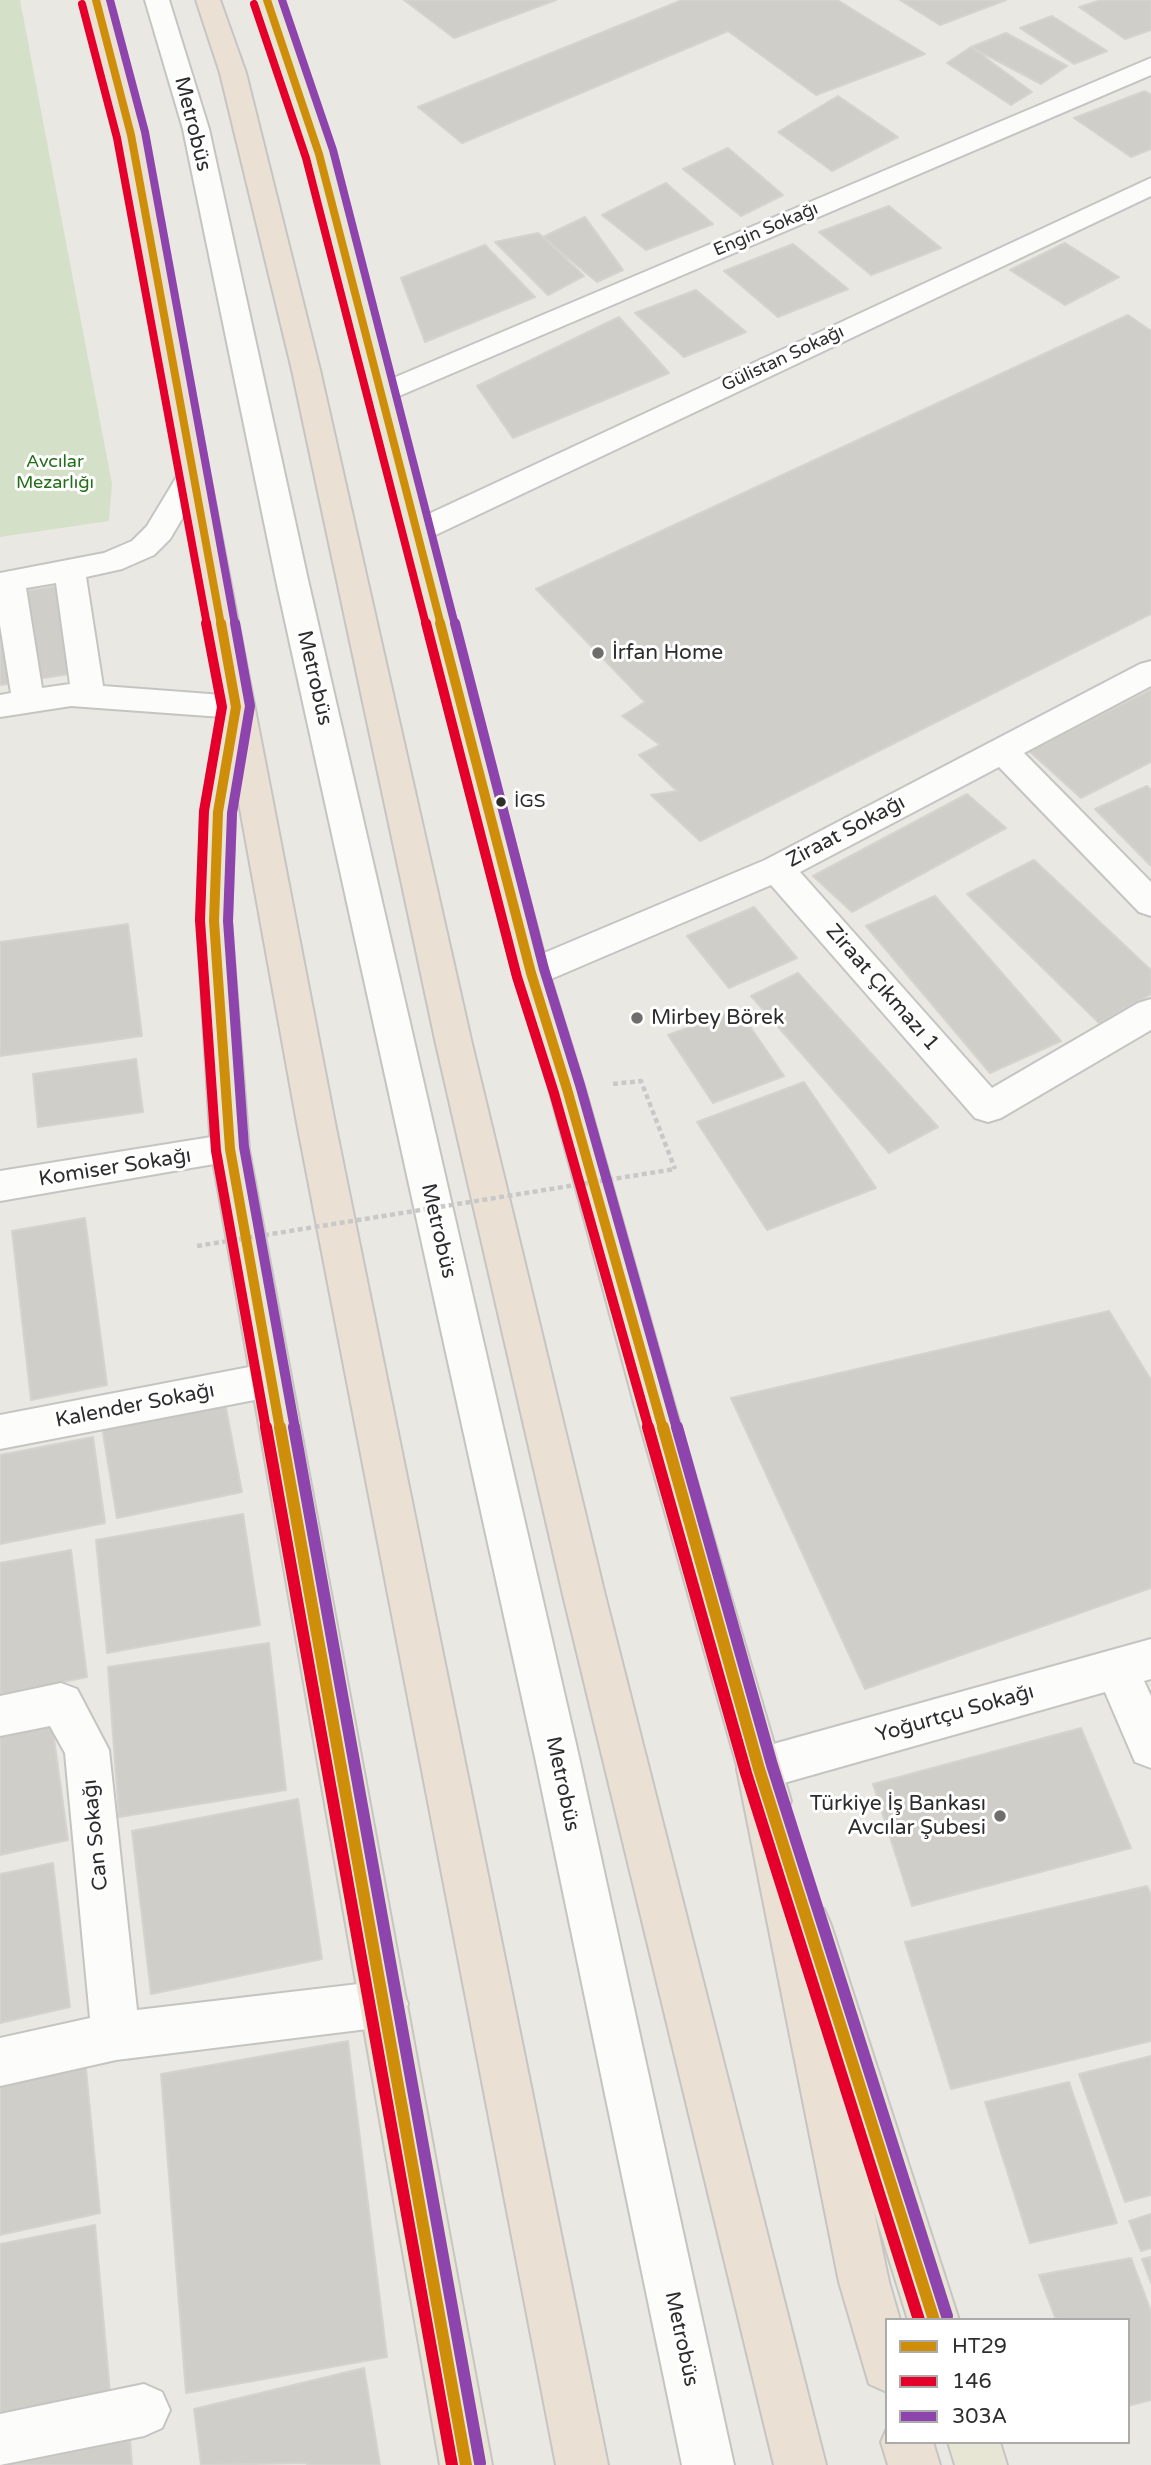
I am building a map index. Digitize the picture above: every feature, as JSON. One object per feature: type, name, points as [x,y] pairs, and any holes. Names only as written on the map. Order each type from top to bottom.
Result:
[{"type":"highway","points":[[96,0],[131,135],[318,1137],[582,2465]]},
{"type":"highway","points":[[208,0],[233,73],[306,370],[460,1071],[584,1595],[800,2465]]},
{"type":"highway","points":[[759,1769],[864,2282],[885,2359]]},
{"type":"highway","points":[[909,2444],[914,2465]]},
{"type":"main road","points":[[267,0],[319,154],[531,973],[567,1089],[759,1769],[933,2318]]},
{"type":"main road","points":[[236,707],[218,812],[214,921],[230,1149],[466,2465]]},
{"type":"main road","points":[[975,2444],[981,2465]]},
{"type":"street","name":"Metrobüs","points":[[158,0],[196,129],[295,593],[557,1757],[708,2465]]},
{"type":"street","name":"Engin Sokağı","points":[[382,393],[1151,66]]},
{"type":"street","name":"Gülistan Sokağı","points":[[416,532],[1151,186]]},
{"type":"street","points":[[193,475],[159,533],[143,548],[111,562],[5,583],[14,703],[71,695],[236,707]]},
{"type":"street","points":[[70,572],[88,696]]},
{"type":"street","name":"Ziraat Sokağı","points":[[531,973],[777,869],[1151,672]]},
{"type":"street","points":[[1002,750],[1151,903]]},
{"type":"street","name":"Ziraat Çıkmazı 1","points":[[777,869],[988,1108],[1151,1013]]},
{"type":"street","name":"Komiser Sokağı","points":[[0,1186],[230,1149]]},
{"type":"street","name":"Kalender Sokağı","points":[[0,1432],[270,1380]]},
{"type":"street","points":[[1134,1664],[1151,1747]]},
{"type":"street","name":"Yoğurtçu Sokağı","points":[[759,1769],[1134,1664]]},
{"type":"street","name":"Can Sokağı","points":[[0,1716],[61,1703],[87,1750],[116,2036]]},
{"type":"street","points":[[0,2062],[116,2036],[384,2004]]},
{"type":"street","points":[[0,2440],[145,2410]]},
{"type":"path","points":[[197,1246],[675,1169],[642,1081]]},
{"type":"green space","name":"Avcılar Mezarlığı","points":[[0,0],[20,0],[112,484],[109,521],[0,537]]},
{"type":"building","points":[[404,0],[556,0],[454,38]]},
{"type":"building","points":[[682,0],[837,0],[925,54],[816,95],[728,31],[462,143],[418,107]]},
{"type":"building","points":[[900,0],[1006,0],[940,25]]},
{"type":"building","points":[[1101,0],[1151,0],[1151,30],[1125,39],[1079,7]]},
{"type":"building","points":[[1052,16],[1107,51],[1074,64],[1020,28]]},
{"type":"building","points":[[1006,33],[1067,66],[1041,84],[971,47]]},
{"type":"building","points":[[971,47],[1032,92],[1011,105],[947,63]]},
{"type":"building","points":[[1145,91],[1151,95],[1151,149],[1131,157],[1074,118]]},
{"type":"building","points":[[838,96],[898,137],[832,171],[778,132]]},
{"type":"building","points":[[728,148],[783,195],[741,216],[683,169]]},
{"type":"building","points":[[666,183],[713,224],[646,250],[602,215]]},
{"type":"building","points":[[889,206],[941,248],[871,275],[819,232]]},
{"type":"building","points":[[585,217],[623,270],[597,282],[543,237]]},
{"type":"building","points":[[538,233],[584,276],[548,295],[495,242]]},
{"type":"building","points":[[1065,243],[1119,277],[1065,305],[1010,270]]},
{"type":"building","points":[[793,244],[848,289],[778,317],[724,271]]},
{"type":"building","points":[[485,245],[535,297],[425,342],[401,278]]},
{"type":"building","points":[[696,290],[746,332],[684,357],[635,313]]},
{"type":"building","points":[[1128,315],[1151,331],[1151,614],[700,841],[651,795],[677,791],[639,755],[660,745],[622,716],[645,702],[536,589]]},
{"type":"building","points":[[619,317],[669,373],[513,438],[477,386]]},
{"type":"building","points":[[58,586],[75,673],[0,685],[0,595]]},
{"type":"building","points":[[1151,690],[1151,762],[1081,798],[1029,751]]},
{"type":"building","points":[[1147,786],[1151,790],[1151,866],[1095,809]]},
{"type":"building","points":[[967,794],[1006,828],[852,912],[813,876]]},
{"type":"building","points":[[1034,860],[1151,970],[1151,994],[1099,1023],[967,894]]},
{"type":"building","points":[[935,896],[1061,1041],[990,1073],[866,926]]},
{"type":"building","points":[[754,907],[797,958],[729,988],[687,936]]},
{"type":"building","points":[[128,924],[142,1036],[0,1056],[0,942]]},
{"type":"building","points":[[798,973],[938,1127],[889,1153],[751,996]]},
{"type":"building","points":[[738,1009],[784,1076],[713,1103],[668,1035]]},
{"type":"building","points":[[136,1059],[143,1112],[38,1127],[33,1074]]},
{"type":"building","points":[[804,1082],[876,1188],[767,1230],[697,1122]]},
{"type":"building","points":[[85,1218],[107,1385],[31,1400],[12,1231]]},
{"type":"building","points":[[1109,1311],[1151,1380],[1151,1588],[865,1689],[731,1398]]},
{"type":"building","points":[[225,1403],[242,1492],[117,1518],[102,1427]]},
{"type":"building","points":[[93,1437],[105,1523],[0,1544],[0,1455]]},
{"type":"building","points":[[243,1514],[260,1625],[107,1653],[96,1540]]},
{"type":"building","points":[[71,1550],[87,1677],[0,1695],[0,1563]]},
{"type":"building","points":[[269,1643],[286,1790],[119,1817],[108,1667]]},
{"type":"building","points":[[52,1724],[68,1840],[0,1855],[0,1736]]},
{"type":"building","name":"Türkiye İş Bankası Avcılar Şubesi","points":[[1081,1728],[1131,1848],[912,1906],[873,1784]]},
{"type":"building","points":[[298,1799],[322,1959],[151,1994],[132,1831]]},
{"type":"building","points":[[53,1863],[70,2007],[0,2023],[0,1874]]},
{"type":"building","points":[[1147,1886],[1151,1895],[1151,2041],[951,2089],[905,1942]]},
{"type":"building","points":[[348,2041],[387,2357],[186,2393],[161,2074]]},
{"type":"building","points":[[1151,2056],[1151,2195],[1125,2202],[1079,2074]]},
{"type":"building","points":[[85,2059],[100,2213],[0,2235],[0,2077]]},
{"type":"building","points":[[1069,2082],[1117,2223],[1030,2243],[985,2102]]},
{"type":"building","points":[[1151,2214],[1151,2248],[1141,2251],[1129,2221]]},
{"type":"building","points":[[95,2225],[110,2393],[0,2416],[0,2244]]},
{"type":"building","points":[[1151,2257],[1151,2283],[1142,2259]]},
{"type":"building","points":[[1131,2258],[1151,2312],[1151,2400],[1130,2405],[1130,2318],[1055,2318],[1039,2275]]},
{"type":"building","points":[[364,2368],[380,2465],[201,2465],[194,2409]]},
{"type":"building","points":[[130,2440],[132,2465],[9,2465]]},
{"type":"transit line","name":"HT29","points":[[96,0],[131,135],[236,707],[218,812],[214,921],[230,1149],[466,2465]]},
{"type":"transit line","name":"303A","points":[[110,0],[145,132],[250,706],[232,813],[228,921],[244,1147],[480,2463]]},
{"type":"transit line","name":"HT29","points":[[267,0],[319,154],[531,973],[567,1089],[759,1769],[933,2318]]},
{"type":"transit line","name":"303A","points":[[282,0],[333,150],[544,969],[580,1085],[772,1765],[947,2316]]},
{"type":"transit line","name":"146","points":[[82,4],[117,138],[222,707],[204,811],[200,920],[216,1151],[452,2465]]},
{"type":"transit line","name":"146","points":[[254,4],[306,158],[517,977],[554,1093],[746,1773],[918,2318]]},
{"type":"place","name":"İrfan Home","points":[[598,653]]},
{"type":"place","name":"İGS","points":[[501,802]]},
{"type":"place","name":"Mirbey Börek","points":[[637,1018]]},
{"type":"place","name":"Türkiye İş Bankası Avcılar Şubesi","points":[[1000,1816]]}]
